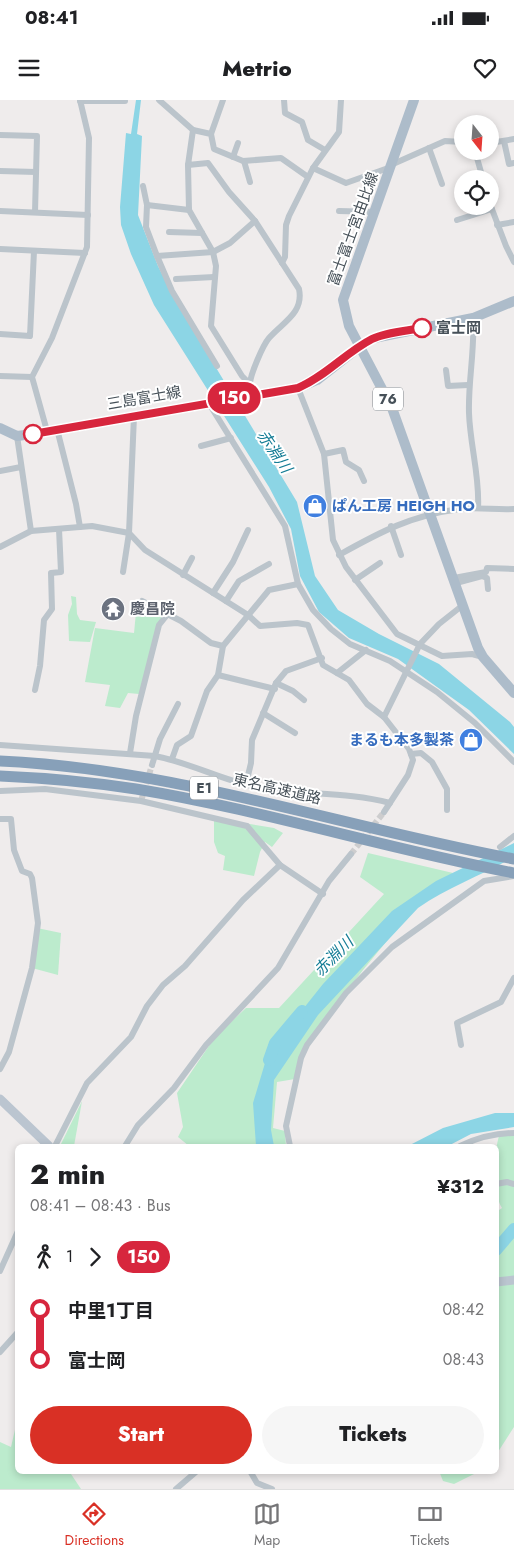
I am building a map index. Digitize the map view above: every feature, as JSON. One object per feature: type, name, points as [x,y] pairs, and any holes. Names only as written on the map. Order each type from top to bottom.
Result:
[{"type":"highway","name":"東名高速道路","points":[[0,761],[140,775],[241,796],[514,859]]},
{"type":"highway","name":"東名高速道路","points":[[0,776],[62,779],[147,791],[209,803],[514,874]]},
{"type":"main road","name":"富士富士宮由比線","points":[[414,100],[393,165],[344,300],[349,326],[392,408],[483,658],[513,690]]},
{"type":"main road","name":"三島富士線","points":[[16,436],[298,388],[317,380],[359,347],[374,338],[472,318],[514,301]]},
{"type":"main road","points":[[0,428],[16,436]]},
{"type":"street","points":[[80,527],[76,504],[52,430],[32,377],[52,338],[85,253],[88,215],[89,138],[80,100],[125,101]]},
{"type":"street","points":[[223,100],[211,134],[214,149],[244,161],[281,158],[308,177]]},
{"type":"street","points":[[284,100],[285,113],[302,122],[308,140],[325,150]]},
{"type":"street","points":[[282,263],[285,256],[286,225],[313,168],[340,132],[341,100]]},
{"type":"street","points":[[160,101],[193,130],[211,134]]},
{"type":"street","points":[[193,130],[188,165],[189,210],[213,252],[216,266],[211,326],[242,376],[250,384],[254,395]]},
{"type":"street","points":[[0,135],[37,136],[35,212]]},
{"type":"street","points":[[499,142],[514,139]]},
{"type":"street","points":[[313,168],[346,183],[393,165],[445,141],[454,142]]},
{"type":"street","points":[[504,141],[509,164],[514,163]]},
{"type":"street","points":[[234,157],[238,143]]},
{"type":"street","points":[[429,148],[442,184]]},
{"type":"street","points":[[244,161],[250,182]]},
{"type":"street","points":[[188,165],[208,163],[228,192],[255,221],[282,263],[296,280],[301,299],[296,312],[268,339],[258,359],[250,384]]},
{"type":"street","points":[[0,171],[36,172]]},
{"type":"street","points":[[142,186],[147,205],[146,227],[156,256],[172,291],[217,366]]},
{"type":"street","points":[[147,205],[189,210]]},
{"type":"street","points":[[0,211],[88,215]]},
{"type":"street","points":[[339,211],[375,212]]},
{"type":"street","points":[[457,220],[470,215]]},
{"type":"street","points":[[494,215],[514,262]]},
{"type":"street","points":[[156,256],[213,252],[230,243],[255,221]]},
{"type":"street","points":[[497,226],[514,222]]},
{"type":"street","points":[[169,232],[202,232]]},
{"type":"street","points":[[0,249],[85,253]]},
{"type":"street","points":[[0,334],[30,336],[34,251]]},
{"type":"street","points":[[176,279],[214,276]]},
{"type":"street","points":[[472,318],[474,347],[468,385],[470,433],[478,508]]},
{"type":"street","points":[[446,370],[448,386],[468,385]]},
{"type":"street","points":[[0,376],[32,377]]},
{"type":"street","points":[[298,388],[324,454],[334,540],[339,555],[356,580],[397,634],[442,656],[472,654],[483,658]]},
{"type":"street","points":[[209,402],[285,526],[298,584],[313,610],[330,629],[350,644],[390,661],[436,692],[475,724],[514,762]]},
{"type":"street","points":[[123,572],[130,533],[134,416]]},
{"type":"street","points":[[16,436],[31,531]]},
{"type":"street","points":[[201,446],[231,438]]},
{"type":"street","points":[[324,454],[343,450],[346,462],[359,470],[364,481]]},
{"type":"street","points":[[0,471],[20,467]]},
{"type":"street","points":[[339,555],[391,526],[430,514],[478,508],[514,510]]},
{"type":"street","points":[[0,547],[31,531],[92,526],[130,533],[145,550],[182,575],[248,614],[260,626],[265,628],[297,623],[308,625],[324,665],[349,680],[368,704],[398,732],[411,754],[413,760],[408,775],[384,812]]},
{"type":"street","points":[[391,526],[402,555]]},
{"type":"street","points":[[35,690],[40,666],[44,620],[52,609],[51,573],[62,572],[59,529]]},
{"type":"street","points":[[213,594],[233,562],[248,530]]},
{"type":"street","points":[[182,575],[192,558]]},
{"type":"street","points":[[356,580],[380,563]]},
{"type":"street","points":[[226,601],[239,581],[269,564]]},
{"type":"street","points":[[455,580],[486,572],[487,568],[514,569]]},
{"type":"street","points":[[455,580],[482,576],[486,578],[488,589]]},
{"type":"street","points":[[172,759],[177,745],[191,736],[207,691],[218,675],[223,646],[269,590],[298,584]]},
{"type":"street","points":[[142,601],[181,621],[211,643],[223,646]]},
{"type":"street","points":[[384,717],[420,644],[439,624],[463,606]]},
{"type":"street","points":[[130,753],[136,716],[159,625],[167,615]]},
{"type":"street","points":[[337,673],[366,650]]},
{"type":"street","points":[[246,784],[252,762],[252,740],[275,686],[286,671],[322,658]]},
{"type":"street","points":[[218,675],[293,691],[304,700]]},
{"type":"street","points":[[152,765],[160,739],[178,704]]},
{"type":"street","points":[[263,713],[295,733]]},
{"type":"street","points":[[0,745],[155,756],[172,759],[261,788],[370,798],[390,804]]},
{"type":"street","points":[[411,754],[421,753],[432,762],[447,788],[447,810]]},
{"type":"street","points":[[0,791],[54,790],[140,801],[247,826],[280,865],[322,894]]},
{"type":"street","points":[[0,819],[11,819],[14,850],[22,871],[30,874],[32,878],[38,923],[32,968],[9,1052],[0,1069]]},
{"type":"street","points":[[500,847],[514,836]]},
{"type":"street","points":[[126,1144],[138,1125],[174,1088],[206,1045],[278,968],[328,881],[351,854]]},
{"type":"street","points":[[56,1144],[87,1083],[131,1037],[147,1006],[163,984],[185,966],[243,900],[280,865]]},
{"type":"street","points":[[290,1144],[286,1126],[301,1058],[307,1045],[346,993],[392,947],[484,881],[514,874]]},
{"type":"street","points":[[461,1045],[457,1023],[501,1002],[514,978]]},
{"type":"street","points":[[0,1099],[48,1144]]},
{"type":"street","points":[[464,1144],[475,1139],[502,1133],[514,1133]]},
{"type":"street","points":[[499,1183],[507,1182],[514,1184]]},
{"type":"street","points":[[0,1271],[15,1238]]},
{"type":"street","points":[[499,1282],[514,1280]]},
{"type":"street","points":[[0,1352],[15,1335]]},
{"type":"street","points":[[176,1489],[193,1474]]},
{"type":"street","points":[[252,1474],[257,1483],[272,1489]]},
{"type":"green space","points":[[71,596],[76,597],[77,614],[80,620],[96,622],[90,642],[69,641],[68,615],[72,604]]},
{"type":"green space","points":[[137,602],[164,615],[139,694],[128,693],[120,708],[105,706],[110,685],[85,682],[95,628],[134,633]]},
{"type":"green space","points":[[214,818],[274,828],[283,833],[272,847],[265,842],[260,852],[254,876],[223,870],[225,856],[218,853],[214,842]]},
{"type":"green space","points":[[368,853],[453,873],[427,892],[363,970],[307,1045],[295,1079],[277,1082],[273,1128],[285,1131],[286,1144],[187,1144],[178,1137],[183,1127],[177,1093],[215,1037],[246,1008],[279,1008],[384,894],[360,877]]},
{"type":"green space","points":[[37,928],[61,933],[58,975],[32,968]]},
{"type":"green space","points":[[82,1101],[74,1144],[61,1144]]},
{"type":"green space","points":[[514,1134],[514,1427],[499,1450],[499,1210],[502,1208],[499,1201],[499,1136]]},
{"type":"green space","points":[[15,1430],[15,1474],[71,1474],[81,1489],[0,1489],[0,1442],[11,1447]]},
{"type":"green space","points":[[440,1474],[474,1474],[454,1484],[443,1481]]},
{"type":"water","points":[[136,100],[141,100],[137,134],[142,136],[138,215],[158,266],[174,298],[297,502],[315,576],[338,610],[379,634],[439,664],[510,722],[514,727],[514,754],[469,710],[398,659],[349,638],[319,612],[300,576],[291,529],[269,487],[154,305],[131,254],[121,225],[120,207],[126,133],[131,134]]},
{"type":"water","points":[[514,843],[514,857],[441,894],[418,908],[318,1015],[274,1080],[271,1130],[274,1144],[256,1144],[253,1103],[268,1053],[323,984],[392,911],[436,881]]},
{"type":"water","points":[[495,1113],[514,1113],[514,1127],[471,1134],[452,1144],[412,1144],[443,1128]]},
{"type":"waterway","name":"赤淵川","points":[[269,1060],[275,1043],[302,1011]]},
{"type":"waterway","name":"赤淵川","points":[[499,1246],[514,1229]]},
{"type":"tunnel","points":[[141,801],[152,765]]},
{"type":"tunnel","points":[[351,854],[384,812]]},
{"type":"bus line","name":"150","points":[[33,434],[298,388],[317,380],[359,347],[374,338],[422,328]]},
{"type":"place","name":"富士岡","points":[[422,328]]},
{"type":"place","name":"ぱん工房 HEIGH HO","points":[[315,506]]},
{"type":"place","name":"慶昌院","points":[[113,609]]},
{"type":"place","name":"まるも本多製茶","points":[[471,740]]}]
